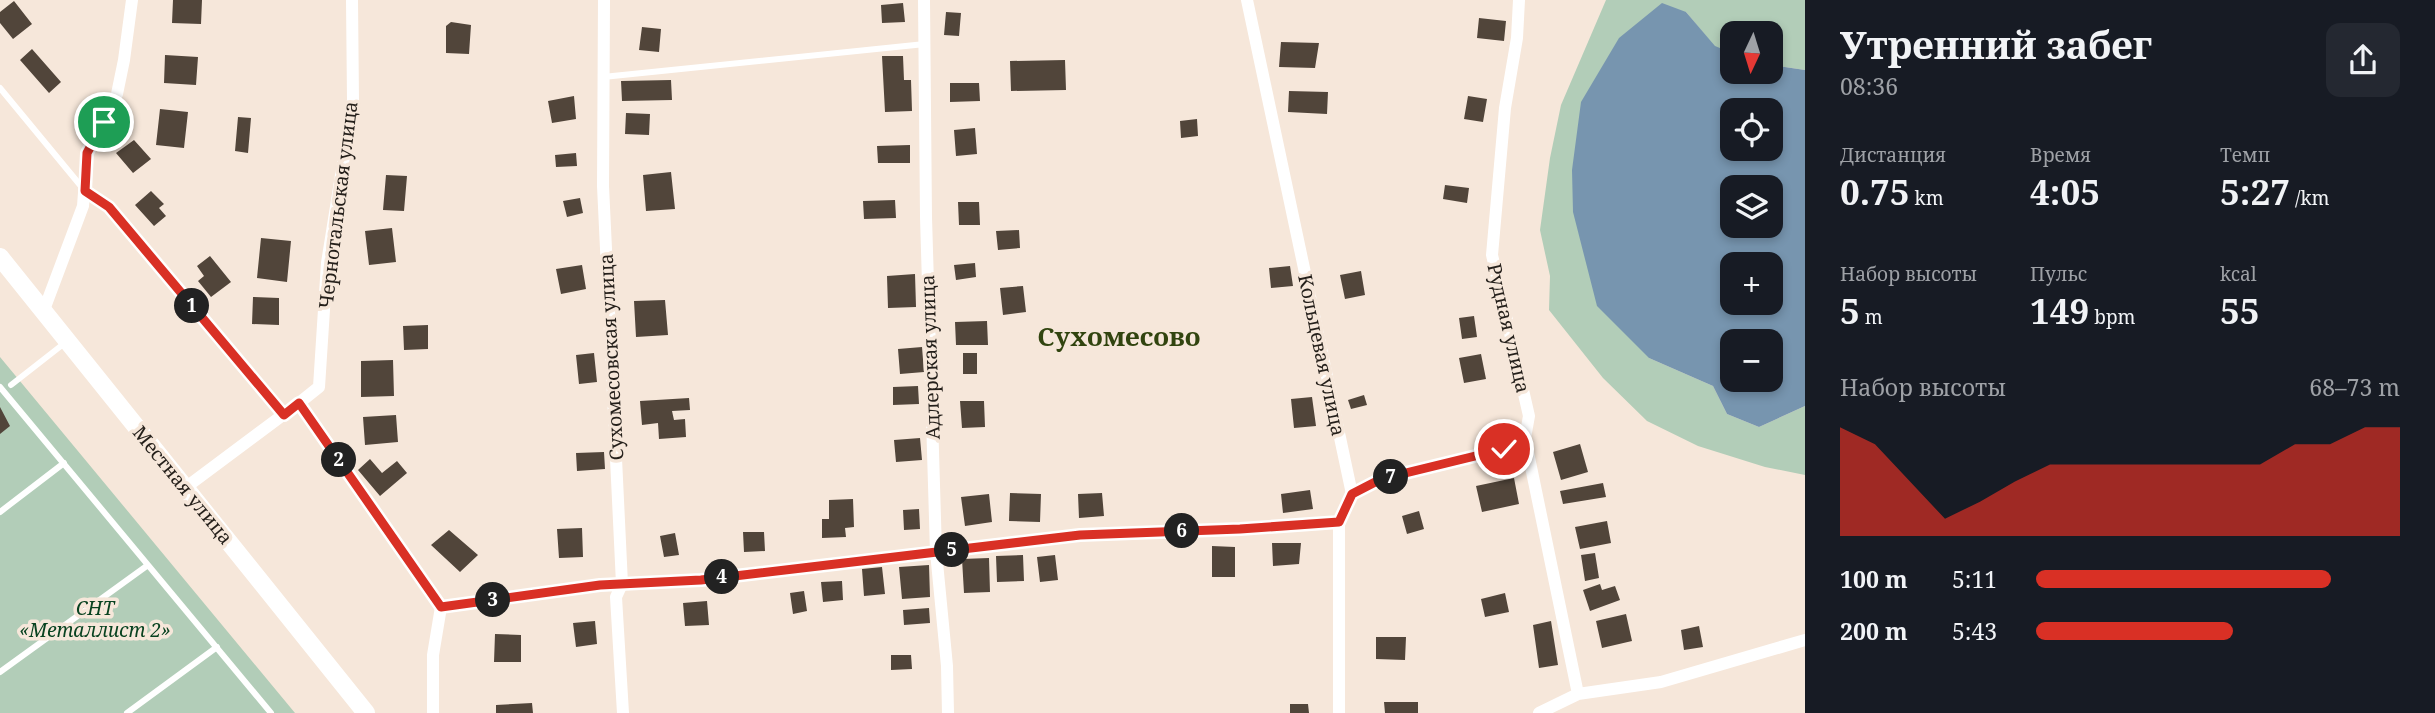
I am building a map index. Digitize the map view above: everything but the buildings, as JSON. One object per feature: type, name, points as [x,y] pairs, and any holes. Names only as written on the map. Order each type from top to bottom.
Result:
[{"type":"main road","name":"Местная улица","points":[[0,257],[366,713]]},
{"type":"street","points":[[44,310],[83,206],[87,153],[117,94],[132,0]]},
{"type":"street","name":"Чернотальская улица","points":[[185,488],[319,387],[327,263],[353,100],[352,0]]},
{"type":"street","name":"Сухомесовская улица","points":[[604,0],[603,186],[622,584],[616,597],[623,713]]},
{"type":"street","name":"Адлерская улица","points":[[924,0],[926,217],[936,552],[947,666],[948,713]]},
{"type":"street","name":"Кольцевая улица","points":[[1247,0],[1352,494]]},
{"type":"street","name":"Рудная улица","points":[[1519,0],[1517,38],[1505,108],[1492,255],[1529,416],[1525,438],[1578,694]]},
{"type":"street","points":[[299,403],[441,607],[433,655],[433,713]]},
{"type":"street","points":[[1339,713],[1339,522],[1352,494],[1381,479],[1504,449],[1525,438]]},
{"type":"street","points":[[441,607],[544,592],[701,580],[1080,535],[1339,522]]},
{"type":"street","points":[[1539,713],[1578,694],[1661,682],[1805,640]]},
{"type":"lane","points":[[603,77],[925,44]]},
{"type":"lane","points":[[0,88],[85,191],[109,207],[284,415]]},
{"type":"lane","points":[[11,385],[68,341]]},
{"type":"lane","points":[[0,387],[271,713]]},
{"type":"lane","points":[[0,512],[64,463]]},
{"type":"lane","points":[[0,672],[148,565]]},
{"type":"lane","points":[[127,713],[217,648]]},
{"type":"green space","points":[[1606,0],[1805,0],[1805,70],[1783,67],[1783,21],[1720,21],[1720,49],[1715,47],[1686,12],[1649,358],[1713,386],[1727,414],[1759,427],[1805,406],[1805,475],[1765,467],[1698,446],[1647,421],[1603,378],[1549,310],[1550,276],[1540,230],[1561,105]]},
{"type":"green space","name":"СНТ «Металлист 2»","points":[[0,357],[295,713],[0,713]]},
{"type":"water","points":[[1662,3],[1686,12],[1715,46],[1720,48],[1720,84],[1783,84],[1783,67],[1805,70],[1805,406],[1759,427],[1727,414],[1713,386],[1649,358],[1597,306],[1573,212],[1572,170],[1581,102],[1619,38]]},
{"type":"district","name":"Сухомесово","points":[[1119,337]]},
{"type":"route","points":[[104,122],[87,153],[85,191],[109,207],[284,415],[299,403],[441,607],[600,585],[701,580],[1080,535],[1339,522],[1352,494],[1381,479],[1504,449]]}]
